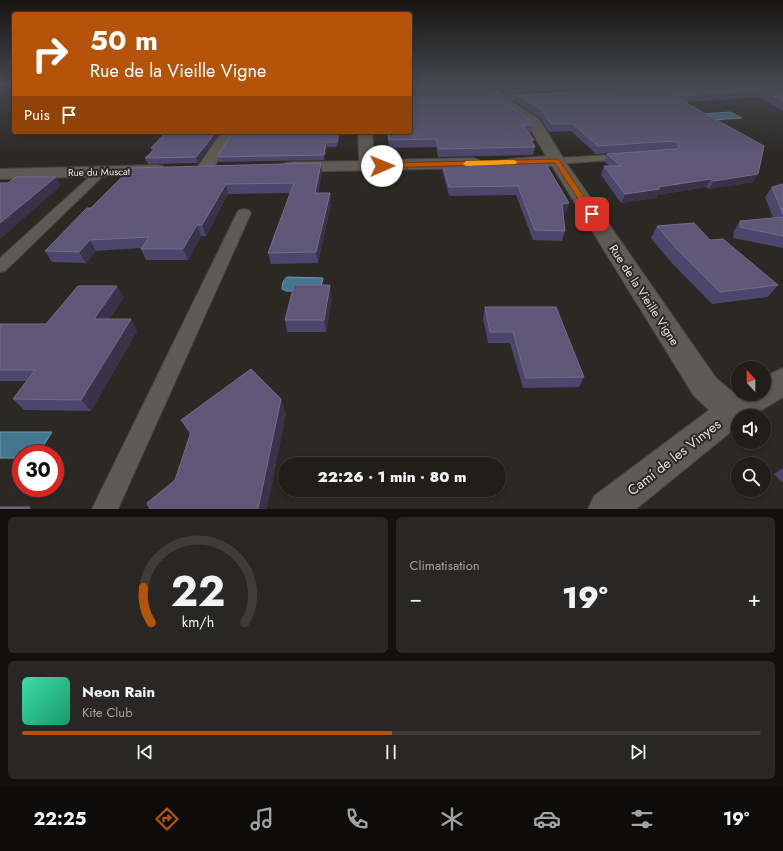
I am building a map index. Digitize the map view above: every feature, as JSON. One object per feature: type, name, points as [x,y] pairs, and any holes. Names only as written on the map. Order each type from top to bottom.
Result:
[{"type":"street","name":"Rue de la Vieille Vigne","points":[[516,109],[534,122],[557,161],[705,387],[731,410]]},
{"type":"street","name":"Rue du Muscat","points":[[0,174],[196,169],[226,134]]},
{"type":"street","points":[[365,134],[367,166]]},
{"type":"street","points":[[274,168],[557,161]]},
{"type":"street","name":"Camí de les Vinyes","points":[[771,388],[783,381]]},
{"type":"street","name":"Camí de les Vinyes","points":[[735,409],[749,401]]},
{"type":"street","name":"Camí de les Vinyes","points":[[608,509],[731,412]]},
{"type":"lane","points":[[557,161],[639,156]]},
{"type":"lane","points":[[0,266],[101,172]]},
{"type":"lane","points":[[105,509],[244,213]]},
{"type":"water","points":[[730,112],[742,118],[712,120],[701,114]]},
{"type":"water","points":[[287,277],[323,278],[320,292],[286,291],[282,289],[282,287]]},
{"type":"water","points":[[0,432],[52,432],[44,445],[12,445],[12,458],[0,458]]},
{"type":"building","points":[[412,109],[513,109],[528,118],[532,125],[523,125],[534,140],[531,140],[535,147],[439,149],[436,139],[389,140],[388,134],[412,134]]},
{"type":"building","points":[[540,109],[696,109],[764,146],[758,174],[714,181],[711,179],[658,187],[660,189],[625,194],[604,166],[621,166],[607,154],[677,149],[679,147],[678,143],[673,141],[598,146],[573,124],[551,124]]},
{"type":"building","points":[[164,134],[214,134],[196,157],[145,158],[156,148],[151,148]]},
{"type":"building","points":[[232,134],[339,134],[337,142],[326,142],[324,155],[217,157]]},
{"type":"building","points":[[543,159],[569,203],[562,204],[565,231],[535,230],[518,186],[449,187],[442,162]]},
{"type":"building","points":[[321,163],[315,193],[330,193],[316,252],[268,253],[294,183],[226,184],[202,225],[197,225],[183,249],[141,249],[149,237],[90,240],[79,252],[45,251],[87,208],[91,208],[131,168]]},
{"type":"building","points":[[16,177],[56,177],[0,223],[0,183],[8,183]]},
{"type":"building","points":[[783,184],[783,214],[772,187]]},
{"type":"building","points":[[783,217],[783,236],[740,227],[740,221]]},
{"type":"building","points":[[694,223],[710,240],[723,239],[778,285],[720,292],[676,248],[657,226]]},
{"type":"building","points":[[294,285],[330,285],[324,320],[285,320]]},
{"type":"building","points":[[78,286],[117,286],[94,319],[131,319],[81,400],[13,399],[35,370],[0,370],[0,324],[46,324]]},
{"type":"building","points":[[485,307],[556,307],[584,377],[526,378],[513,332],[490,332]]},
{"type":"building","points":[[251,369],[281,399],[258,509],[150,509],[147,503],[175,480],[191,432],[181,420]]},
{"type":"building","points":[[0,507],[30,507],[29,509],[0,509]]},
{"type":"slow traffic","points":[[466,164],[514,162]]},
{"type":"route","points":[[382,166],[557,161],[592,214]]}]
